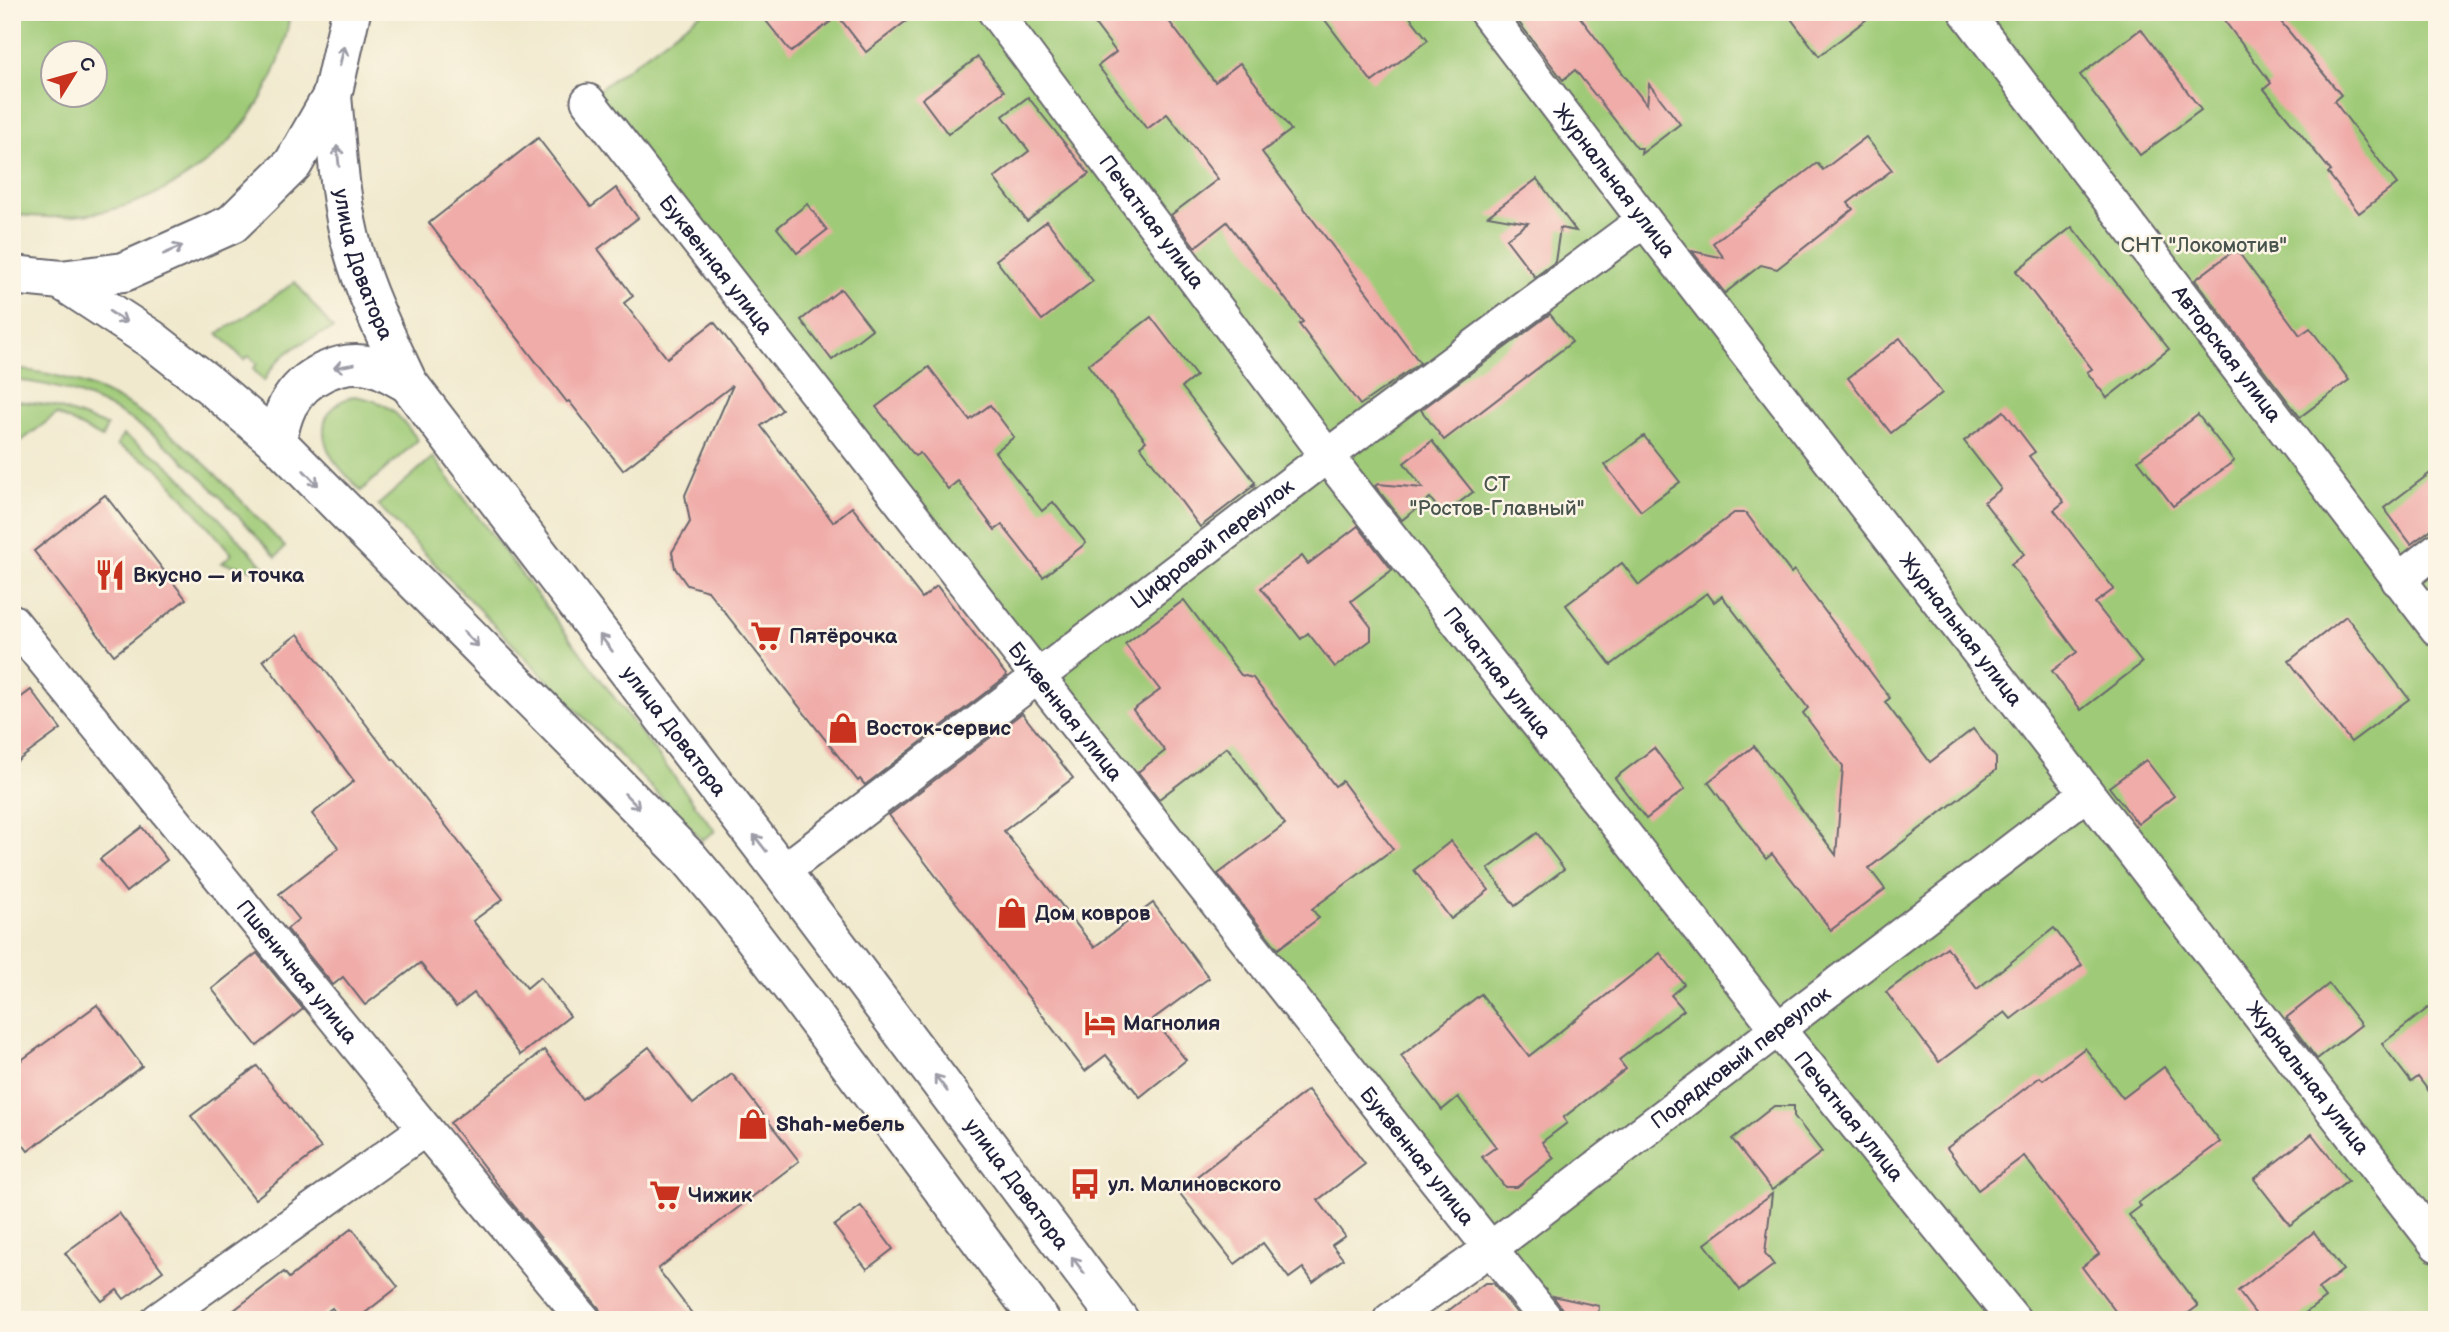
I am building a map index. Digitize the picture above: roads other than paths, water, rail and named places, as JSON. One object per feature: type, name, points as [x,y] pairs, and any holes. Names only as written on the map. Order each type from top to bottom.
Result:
[{"type":"main road","points":[[12,275],[61,280],[124,272],[232,224],[293,164],[332,96],[353,14]]},
{"type":"main road","name":"улица Доватора","points":[[332,96],[341,188],[353,249],[374,311],[408,383],[782,872],[1119,1320]]},
{"type":"main road","points":[[61,280],[151,339],[277,442],[689,858],[782,974],[1040,1320]]},
{"type":"main road","points":[[277,442],[289,404],[304,385],[324,371],[347,364],[374,366],[408,383]]},
{"type":"street","name":"Печатная улица","points":[[995,12],[1327,456],[1779,1029],[2014,1320]]},
{"type":"street","name":"Журнальная улица","points":[[1486,12],[2437,1245]]},
{"type":"street","name":"Авторская улица","points":[[1966,12],[2437,629]]},
{"type":"street","name":"Буквенная улица","points":[[588,101],[1038,677],[1547,1320]]},
{"type":"street","name":"Цифровой переулок","points":[[782,872],[1327,456],[1644,220]]},
{"type":"street","points":[[2398,580],[2437,550]]},
{"type":"street","name":"Пшеничная улица","points":[[12,621],[584,1320]]},
{"type":"street","name":"Порядковый переулок","points":[[1390,1320],[1491,1248],[2087,793]]},
{"type":"street","points":[[158,1320],[425,1129]]},
{"type":"place","name":"Вкусно — и точка","points":[[110,575]]},
{"type":"place","name":"Пятёрочка","points":[[766,636]]},
{"type":"place","name":"Восток-сервис","points":[[843,728]]},
{"type":"place","name":"Дом ковров","points":[[1012,913]]},
{"type":"place","name":"Магнолия","points":[[1100,1023]]},
{"type":"place","name":"Shah-мебель","points":[[753,1124]]},
{"type":"place","name":"ул. Малиновского","points":[[1085,1184]]},
{"type":"place","name":"Чижик","points":[[665,1195]]},
{"type":"park label","name":"СНТ \"Локомотив\"","points":[[2204,245]]},
{"type":"park label","name":"СТ \"Ростов-Главный\"","points":[[1497,496]]}]
